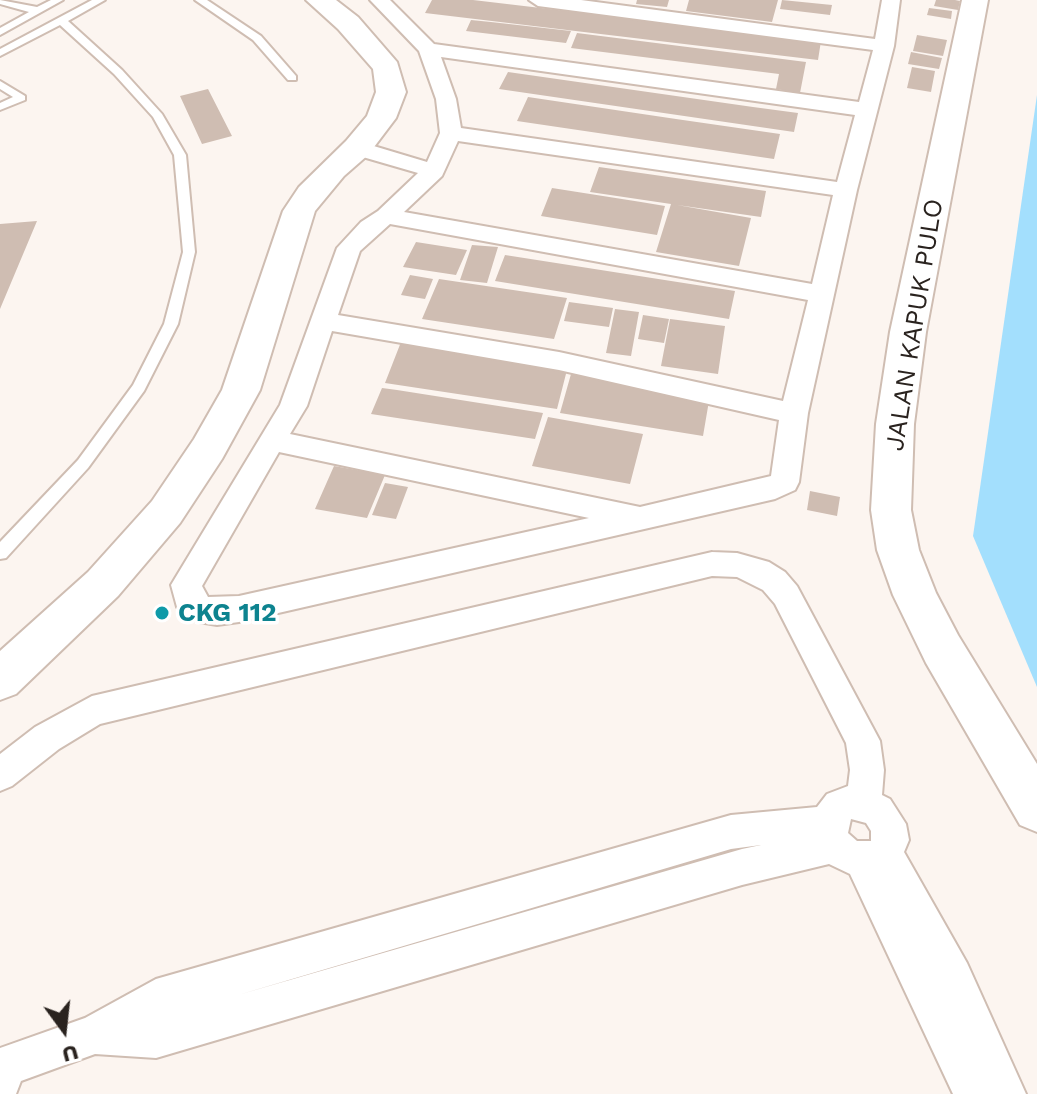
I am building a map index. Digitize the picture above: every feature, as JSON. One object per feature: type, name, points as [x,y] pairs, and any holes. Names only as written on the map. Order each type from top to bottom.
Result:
[{"type":"main road","points":[[0,680],[103,584],[166,512],[208,449],[241,390],[299,211],[381,118],[391,92],[387,68],[348,23],[319,0]]},
{"type":"main road","name":"JALAN KAPUK PULO","points":[[975,0],[908,332],[895,424],[891,510],[898,550],[915,595],[942,649],[1037,809]]},
{"type":"street","points":[[379,0],[428,49],[446,99],[451,133],[434,171],[349,248],[293,406],[186,585],[188,598],[199,609],[217,612],[239,609],[775,488],[785,482],[794,413],[846,190],[884,46],[891,0]]},
{"type":"street","points":[[538,0],[884,46]]},
{"type":"street","points":[[428,49],[867,110]]},
{"type":"street","points":[[451,133],[846,190]]},
{"type":"street","points":[[357,148],[434,171]]},
{"type":"street","points":[[386,216],[822,294]]},
{"type":"street","points":[[322,321],[559,361],[794,413]]},
{"type":"street","points":[[274,441],[643,518]]},
{"type":"street","points":[[0,775],[47,738],[92,711],[712,564],[737,565],[758,571],[774,581],[786,595],[863,741],[867,770],[863,803]]},
{"type":"street","points":[[2,1068],[95,1034],[156,1038],[742,867],[852,846],[891,840],[888,824],[878,811],[863,803],[850,802],[832,813],[852,846],[927,990],[974,1094]]},
{"type":"street","points":[[852,846],[953,977],[1005,1094]]},
{"type":"lane","points":[[0,32],[58,0]]},
{"type":"lane","points":[[0,53],[100,0]]},
{"type":"lane","points":[[200,0],[257,38],[292,78]]},
{"type":"lane","points":[[0,1],[39,11]]},
{"type":"lane","points":[[0,553],[83,464],[139,387],[171,324],[189,252],[180,155],[173,142],[148,105],[93,47],[63,22]]},
{"type":"lane","points":[[0,84],[21,98],[0,107]]},
{"type":"water","points":[[1037,95],[1037,687],[973,536]]},
{"type":"building","points":[[432,0],[473,0],[821,41],[818,60],[425,13]]},
{"type":"building","points":[[637,0],[669,0],[667,7],[636,4]]},
{"type":"building","points":[[689,0],[778,0],[772,22],[686,11]]},
{"type":"building","points":[[782,0],[832,5],[830,15],[780,9]]},
{"type":"building","points":[[936,0],[960,1],[958,10],[934,6]]},
{"type":"building","points":[[929,8],[952,11],[951,19],[927,15]]},
{"type":"building","points":[[471,20],[571,31],[566,43],[466,31]]},
{"type":"building","points":[[577,33],[806,62],[800,93],[776,89],[779,74],[571,48]]},
{"type":"building","points":[[917,35],[947,40],[943,56],[913,51]]},
{"type":"building","points":[[911,52],[942,58],[939,69],[908,64]]},
{"type":"building","points":[[912,67],[935,71],[931,92],[907,88]]},
{"type":"building","points":[[508,72],[798,113],[794,132],[499,89]]},
{"type":"building","points":[[208,89],[232,136],[202,144],[180,96]]},
{"type":"building","points":[[528,97],[780,134],[774,159],[517,121]]},
{"type":"building","points":[[599,167],[766,191],[761,217],[677,205],[751,218],[739,266],[656,252],[671,204],[590,192]]},
{"type":"building","points":[[552,188],[665,206],[657,235],[541,216]]},
{"type":"building","points":[[37,221],[0,309],[0,224]]},
{"type":"building","points":[[416,242],[467,250],[456,275],[403,267]]},
{"type":"building","points":[[472,245],[498,247],[487,283],[460,280]]},
{"type":"building","points":[[505,255],[735,291],[729,319],[495,281]]},
{"type":"building","points":[[410,275],[433,279],[425,299],[401,295]]},
{"type":"building","points":[[439,279],[567,298],[554,339],[422,319]]},
{"type":"building","points":[[569,302],[613,308],[609,327],[564,321]]},
{"type":"building","points":[[615,309],[639,312],[631,356],[606,353]]},
{"type":"building","points":[[643,315],[669,319],[664,343],[638,339]]},
{"type":"building","points":[[670,319],[725,326],[718,374],[661,366]]},
{"type":"building","points":[[401,342],[568,366],[557,409],[385,383]]},
{"type":"building","points":[[571,374],[710,395],[703,436],[560,413]]},
{"type":"building","points":[[382,388],[543,413],[535,439],[371,414]]},
{"type":"building","points":[[548,417],[643,434],[630,484],[532,466]]},
{"type":"building","points":[[334,466],[385,475],[367,518],[315,509]]},
{"type":"building","points":[[385,483],[408,487],[396,519],[372,515]]},
{"type":"building","points":[[810,491],[840,497],[837,516],[807,510]]},
{"type":"place","name":"CKG 112","points":[[162,613]]}]
